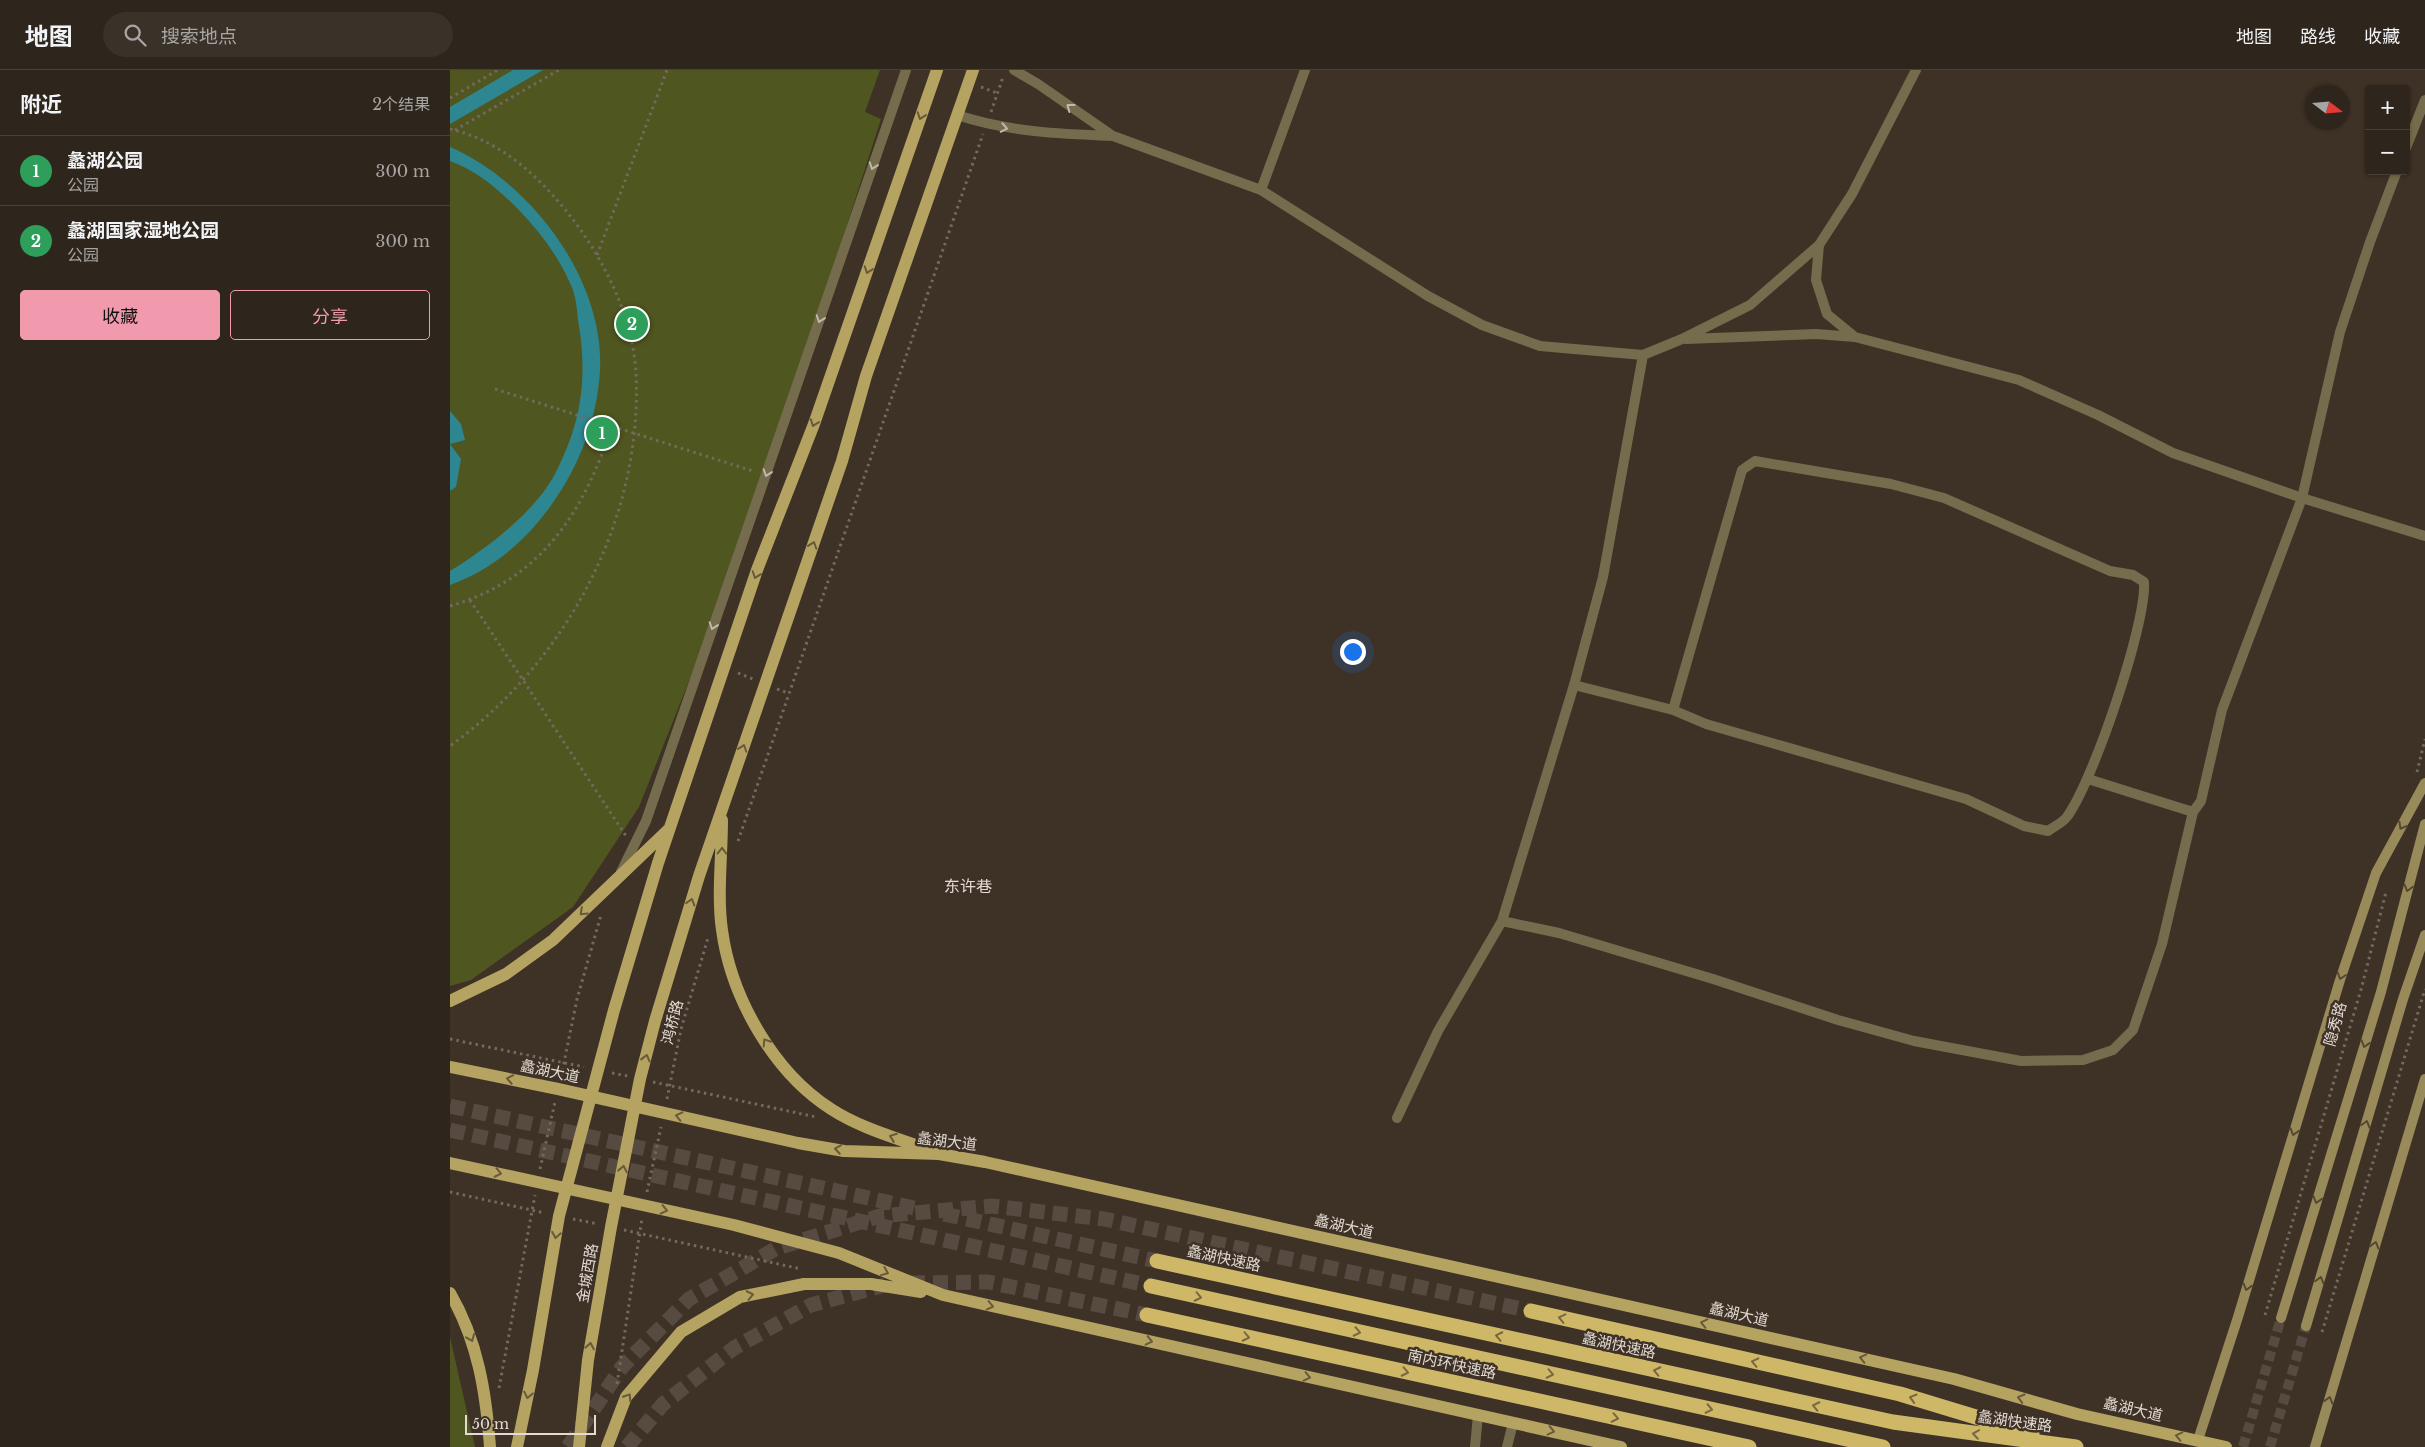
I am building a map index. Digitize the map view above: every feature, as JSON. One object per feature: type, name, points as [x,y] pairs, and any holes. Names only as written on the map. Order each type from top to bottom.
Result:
[{"type":"highway","name":"蠡湖快速路","points":[[1157,1261],[1893,1422],[2077,1447]]},
{"type":"highway","points":[[1151,1286],[1883,1447]]},
{"type":"highway","points":[[1532,1311],[1900,1394],[2077,1447]]},
{"type":"highway","name":"南内环快速路","points":[[1147,1315],[1749,1447]]},
{"type":"main road","points":[[517,1447],[533,1370],[560,1216],[598,1070],[670,827],[757,570],[814,424],[937,70]]},
{"type":"main road","name":"金城西路","points":[[579,1447],[588,1360],[617,1199],[640,1079],[660,1003],[722,807],[842,461],[870,367],[973,70]]},
{"type":"main road","points":[[2198,1440],[2238,1317],[2340,980],[2376,873],[2425,783]]},
{"type":"main road","points":[[722,807],[722,929],[741,1000],[768,1046],[806,1090],[832,1110],[870,1128],[939,1154]]},
{"type":"main road","points":[[2281,1318],[2381,992],[2425,824]]},
{"type":"main road","points":[[450,1001],[506,974],[553,940],[670,827]]},
{"type":"main road","points":[[2306,1326],[2403,999],[2425,935]]},
{"type":"main road","name":"蠡湖大道","points":[[450,1067],[591,1096],[798,1143],[844,1151],[939,1154],[1014,1169],[1954,1379],[2077,1414],[2226,1447]]},
{"type":"main road","points":[[2315,1447],[2424,1084]]},
{"type":"main road","points":[[450,1163],[617,1199],[840,1253],[943,1295]]},
{"type":"main road","points":[[607,1447],[626,1397],[681,1332],[740,1298],[804,1284],[871,1284],[943,1295],[1621,1447]]},
{"type":"main road","points":[[450,1294],[473,1343],[487,1403],[490,1447]]},
{"type":"street","points":[[618,878],[646,821],[906,70]]},
{"type":"street","points":[[1014,70],[1038,84],[1114,136],[1261,190],[1428,296],[1482,325],[1540,346],[1643,355],[1682,339],[1750,305],[1820,245],[1852,194],[1916,70]]},
{"type":"street","points":[[1261,190],[1305,70]]},
{"type":"street","points":[[2410,138],[2425,100]]},
{"type":"street","points":[[957,115],[986,125],[1019,131],[1114,136]]},
{"type":"street","points":[[1502,921],[1559,933],[1713,979],[1838,1020],[1914,1041],[2021,1061],[2083,1060],[2113,1050],[2133,1030],[2162,944],[2193,812],[2201,801],[2222,710],[2302,498],[2340,332],[2370,242],[2395,175]]},
{"type":"street","points":[[1820,245],[1816,280],[1827,314],[1855,337]]},
{"type":"street","points":[[1682,339],[1816,334],[1855,337],[2019,380],[2098,415],[2173,453],[2302,498],[2425,536]]},
{"type":"street","points":[[1397,1118],[1438,1031],[1502,921],[1574,685],[1603,577],[1643,355]]},
{"type":"street","points":[[1574,685],[1673,710],[1706,724],[1966,799],[2024,826],[2048,831],[2066,819],[2088,779],[2136,634],[2145,592],[2144,582],[2133,575],[2110,571],[1944,498],[1891,484],[1755,461],[1742,470],[1673,710]]},
{"type":"street","points":[[2088,779],[2193,812]]},
{"type":"street","points":[[1475,1447],[1478,1415]]},
{"type":"street","points":[[1507,1447],[1513,1423]]},
{"type":"path","points":[[450,98],[498,70]]},
{"type":"path","points":[[452,130],[558,70]]},
{"type":"path","points":[[597,255],[667,70]]},
{"type":"path","points":[[737,843],[1005,70]]},
{"type":"path","points":[[450,746],[496,708],[522,679],[558,636],[586,592],[605,550],[624,490],[635,432],[636,371],[626,322],[609,275],[582,231],[553,194],[513,157],[478,138],[452,130]]},
{"type":"path","points":[[495,389],[766,475]]},
{"type":"path","points":[[450,606],[496,589],[520,573],[548,545],[573,514],[588,489],[612,426]]},
{"type":"path","points":[[470,600],[633,847]]},
{"type":"path","points":[[724,668],[788,693]]},
{"type":"path","points":[[2416,776],[2425,739]]},
{"type":"path","name":"隐秀路","points":[[2265,1314],[2362,986],[2387,886]]},
{"type":"path","points":[[498,1394],[532,1210],[577,999],[604,908]]},
{"type":"path","name":"鸿桥路","points":[[644,1206],[681,1029],[711,930]]},
{"type":"path","points":[[2322,1332],[2425,989]]},
{"type":"path","name":"蠡湖大道","points":[[450,1039],[822,1118]]},
{"type":"path","points":[[450,1192],[804,1269]]},
{"type":"path","points":[[616,1394],[638,1233],[644,1206]]},
{"type":"green space","points":[[450,70],[880,70],[865,112],[881,119],[749,530],[639,807],[573,907],[471,980],[450,986]]},
{"type":"green space","points":[[450,1337],[475,1447],[450,1447]]},
{"type":"water","points":[[513,70],[543,70],[450,124],[450,107]]},
{"type":"water","points":[[450,147],[480,163],[508,184],[534,209],[557,238],[576,269],[590,303],[598,337],[600,371],[595,407],[585,441],[571,474],[552,504],[531,530],[507,553],[480,571],[450,585],[450,571],[479,552],[522,516],[546,488],[555,474],[564,455],[577,417],[582,380],[582,361],[574,293],[556,257],[534,227],[503,194],[478,175],[450,161]]},
{"type":"water","points":[[450,411],[461,424],[465,440],[450,444]]},
{"type":"water","points":[[450,444],[461,459],[456,487],[450,491]]},
{"type":"tunnel","points":[[450,1106],[914,1208]]},
{"type":"tunnel","points":[[450,1130],[1151,1286]]},
{"type":"tunnel","points":[[568,1447],[622,1367],[689,1299],[777,1248],[880,1216],[992,1206],[1104,1219],[1531,1311]]},
{"type":"tunnel","points":[[944,1214],[1157,1261]]},
{"type":"tunnel","points":[[910,1283],[988,1282],[1147,1315]]},
{"type":"tunnel","points":[[627,1447],[663,1404],[734,1348],[811,1305],[885,1285]]},
{"type":"tunnel","points":[[2243,1447],[2281,1318]]},
{"type":"tunnel","points":[[2270,1447],[2306,1326]]},
{"type":"place","name":"蠡湖国家湿地公园","points":[[632,324]]},
{"type":"place","name":"蠡湖公园","points":[[602,433]]},
{"type":"district","name":"东许巷","points":[[968,886]]}]
